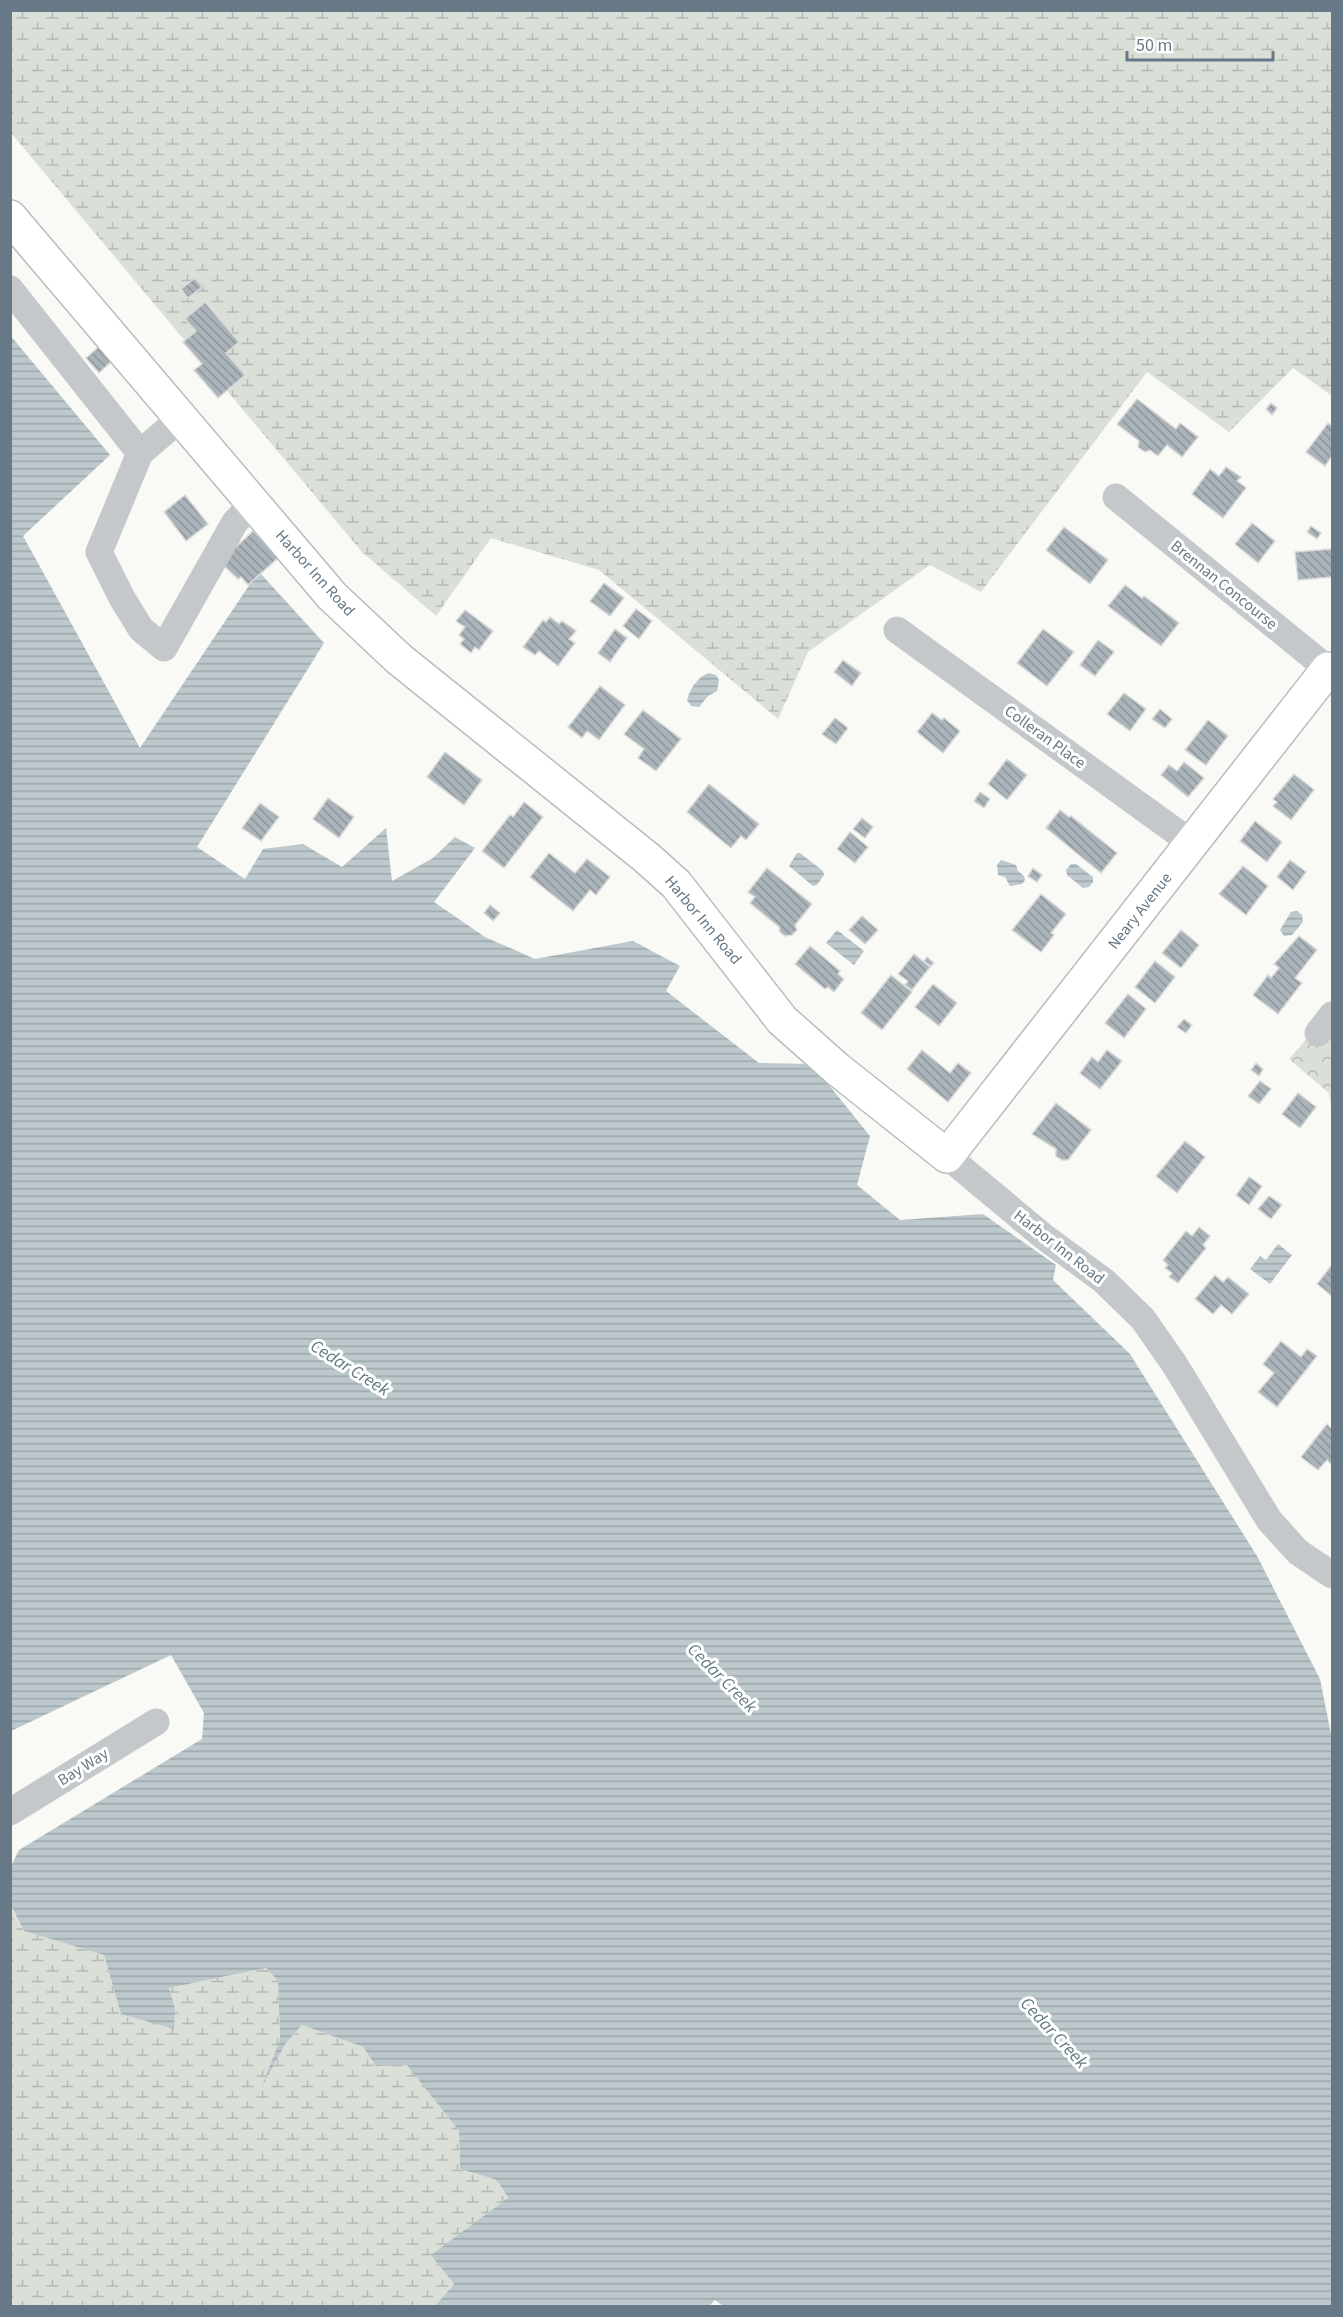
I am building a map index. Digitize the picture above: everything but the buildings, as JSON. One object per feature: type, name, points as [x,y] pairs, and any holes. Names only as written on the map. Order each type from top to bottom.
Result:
[{"type":"main road","name":"Harbor Inn Road","points":[[10,217],[340,604],[399,659],[647,858],[676,884],[782,1020],[836,1068],[947,1156]]},
{"type":"main road","name":"Neary Avenue","points":[[947,1156],[1331,669]]},
{"type":"street","points":[[10,289],[140,453]]},
{"type":"street","points":[[181,418],[140,453],[99,552],[141,629],[164,648],[236,522],[253,503]]},
{"type":"street","name":"Brennan Concourse","points":[[1116,497],[1331,669]]},
{"type":"street","name":"Colleran Place","points":[[897,630],[1193,844]]},
{"type":"street","name":"Harbor Inn Road","points":[[947,1156],[1043,1236],[1104,1281],[1143,1319],[1175,1365],[1269,1520],[1298,1552],[1332,1575]]},
{"type":"street","name":"Bay Way","points":[[10,1812],[156,1722]]},
{"type":"green space","points":[[10,11],[1332,11],[1332,396],[1293,368],[1229,432],[1147,372],[981,592],[930,565],[808,652],[778,719],[599,570],[491,538],[436,616],[362,552],[11,133]]},
{"type":"green space","points":[[1332,1010],[1332,1114],[1329,1093],[1289,1059]]},
{"type":"green space","points":[[10,1906],[24,1931],[104,1955],[121,2014],[175,2008],[169,1988],[266,1968],[278,1981],[280,2039],[265,2082],[286,2043],[302,2025],[363,2047],[376,2066],[407,2064],[459,2131],[460,2169],[497,2180],[508,2199],[432,2255],[454,2284],[435,2306],[11,2306]]},
{"type":"water","name":"Cedar Creek","points":[[10,335],[110,455],[23,536],[140,748],[250,584],[261,574],[324,643],[197,847],[245,879],[263,849],[303,844],[342,867],[386,828],[392,881],[433,858],[455,837],[475,848],[434,902],[485,937],[535,959],[633,941],[680,966],[666,991],[759,1063],[812,1064],[870,1136],[857,1185],[900,1220],[983,1214],[1056,1265],[1053,1280],[1130,1354],[1257,1556],[1320,1679],[1332,1739],[1332,2306],[723,2306],[715,2300],[709,2306],[435,2306],[454,2284],[431,2255],[508,2198],[497,2180],[460,2169],[459,2131],[407,2065],[376,2066],[363,2047],[302,2025],[286,2043],[262,2087],[280,2039],[278,1981],[266,1968],[169,1988],[175,2008],[174,2029],[121,2014],[104,1955],[24,1931],[11,1906],[11,1866],[19,1850],[202,1739],[204,1713],[171,1655],[11,1731]]},
{"type":"water","points":[[709,673],[716,675],[719,680],[717,691],[708,696],[699,707],[691,706],[687,700],[692,688],[701,677]]},
{"type":"water","points":[[797,853],[823,871],[824,875],[817,885],[813,886],[789,866]]},
{"type":"water","points":[[1001,860],[1016,865],[1018,871],[1024,876],[1025,880],[1022,884],[1010,886],[1005,877],[998,875],[997,865]]},
{"type":"water","points":[[1071,864],[1076,864],[1093,877],[1093,882],[1089,887],[1083,888],[1067,875],[1066,870]]},
{"type":"water","points":[[1297,911],[1302,915],[1303,922],[1292,935],[1284,936],[1280,930],[1291,912]]},
{"type":"water","points":[[837,930],[864,951],[854,965],[826,943]]},
{"type":"water","points":[[1278,1244],[1292,1255],[1270,1284],[1250,1269],[1260,1256],[1266,1260]]}]
